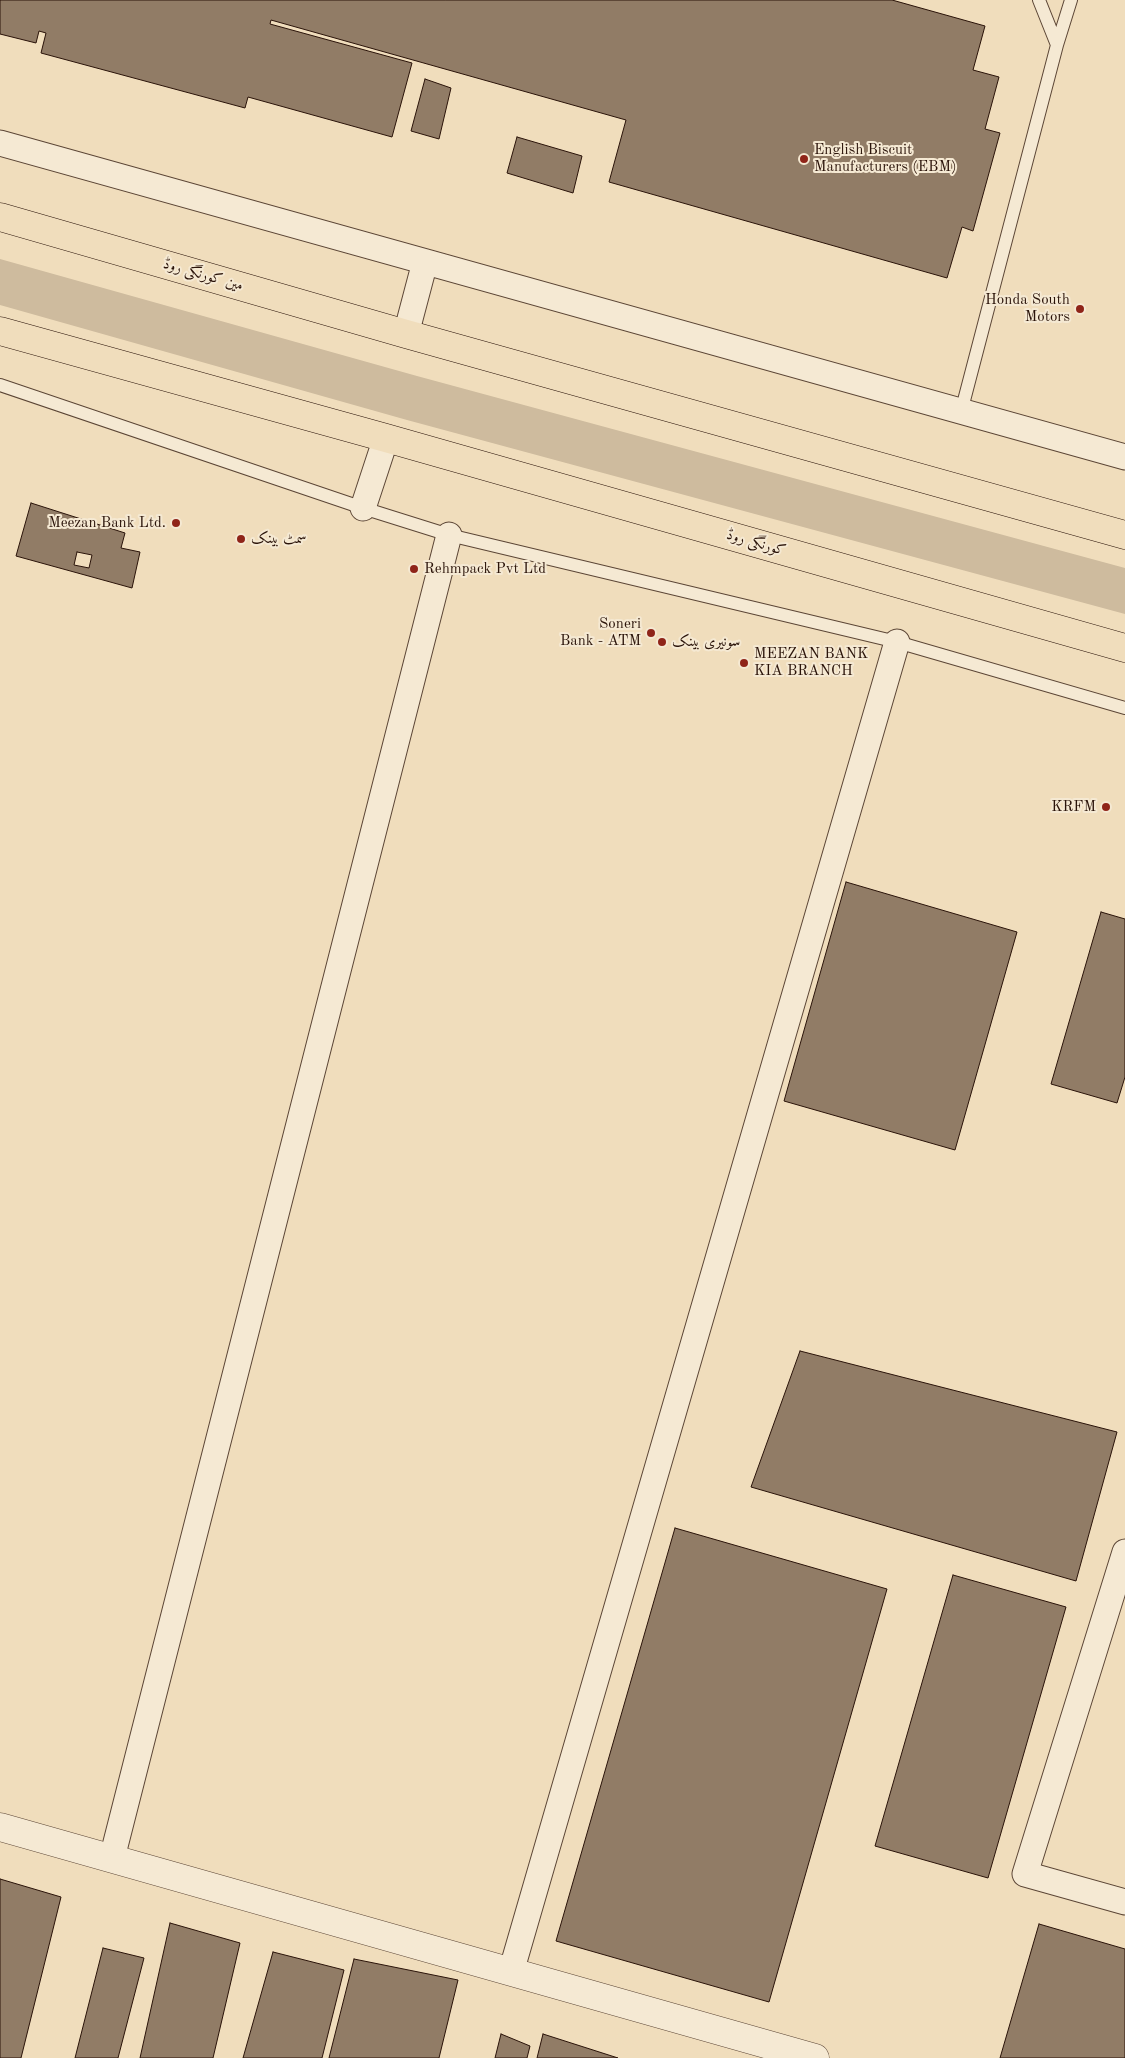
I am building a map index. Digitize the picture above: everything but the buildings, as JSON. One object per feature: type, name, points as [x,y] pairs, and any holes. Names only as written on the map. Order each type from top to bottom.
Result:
[{"type":"main road","name":"مین کورنگی روڈ","points":[[0,217],[406,334],[1125,535]]},
{"type":"main road","points":[[0,330],[386,438]]},
{"type":"main road","name":"کورنگی روڈ","points":[[386,438],[1125,648]]},
{"type":"street","points":[[0,143],[1125,457]]},
{"type":"street","points":[[406,334],[425,262]]},
{"type":"street","points":[[363,508],[386,438]]},
{"type":"street","points":[[112,1858],[449,535]]},
{"type":"street","points":[[511,1972],[897,642]]},
{"type":"street","points":[[1125,1552],[1025,1874],[1125,1902]]},
{"type":"street","points":[[0,1827],[815,2058]]},
{"type":"lane","points":[[1039,0],[1057,45]]},
{"type":"lane","points":[[961,412],[1057,45],[1072,0]]},
{"type":"lane","points":[[0,385],[363,508],[449,535],[897,642],[1125,708]]},
{"type":"shaded area","points":[[0,259],[417,376],[1125,568],[1125,614],[407,420],[0,305]]},
{"type":"place","name":"English Biscuit Manufacturers (EBM)","points":[[804,159]]},
{"type":"place","name":"Honda South Motors","points":[[1080,309]]},
{"type":"place","name":"Meezan Bank Ltd.","points":[[176,523]]},
{"type":"place","name":"سمٹ بینک","points":[[241,539]]},
{"type":"place","name":"Rehmpack Pvt Ltd","points":[[414,569]]},
{"type":"place","name":"Soneri Bank - ATM","points":[[651,633]]},
{"type":"place","name":"سونیری بینک","points":[[662,642]]},
{"type":"place","name":"MEEZAN BANK KIA BRANCH","points":[[744,663]]},
{"type":"place","name":"KRFM","points":[[1106,807]]}]
